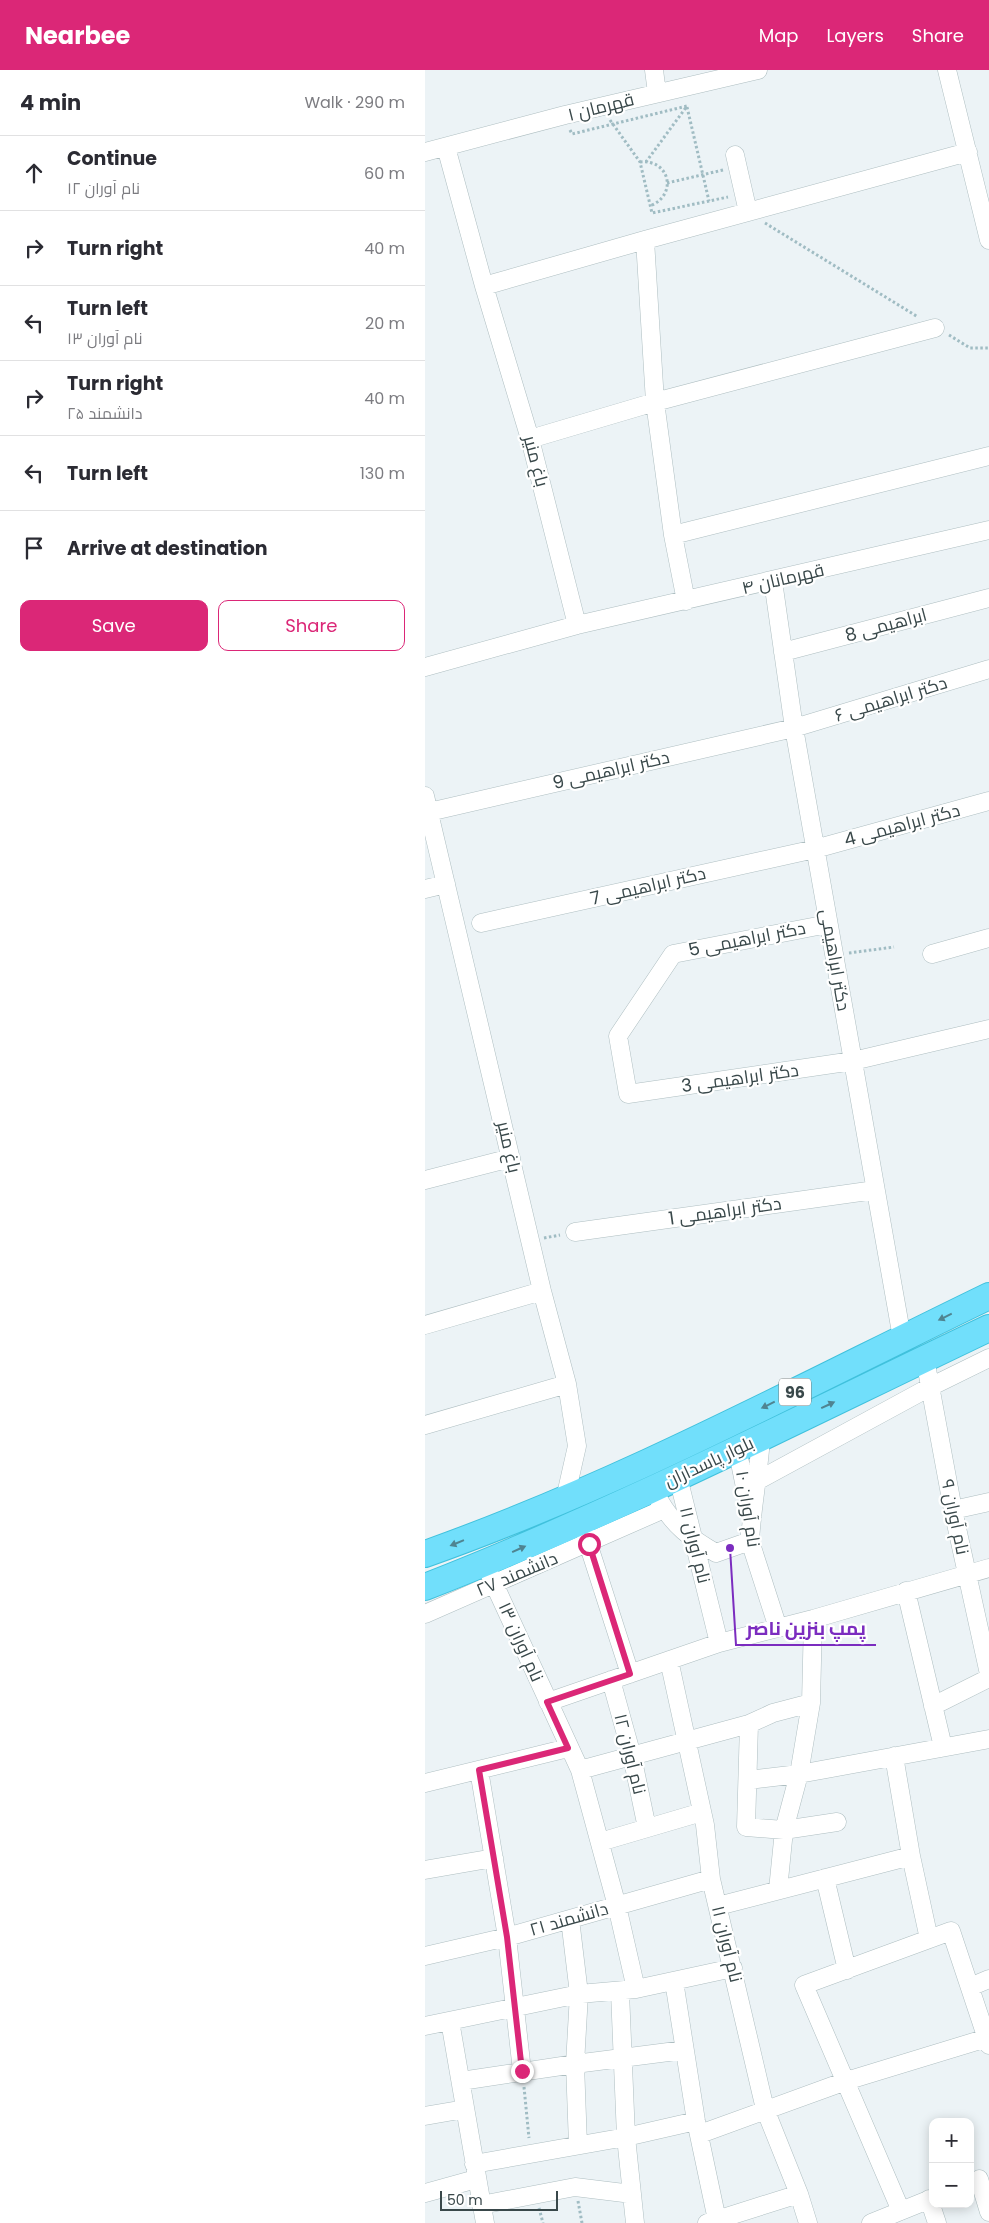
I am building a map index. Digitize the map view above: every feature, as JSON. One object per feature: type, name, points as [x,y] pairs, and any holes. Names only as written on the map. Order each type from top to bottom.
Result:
[{"type":"highway","name":"بلوار پاسداران","points":[[425,1554],[565,1499],[767,1406],[989,1296]]},
{"type":"highway","name":"بلوار پاسداران","points":[[425,1587],[490,1574],[584,1533],[658,1499],[678,1477],[989,1328]]},
{"type":"street","points":[[654,70],[657,93]]},
{"type":"street","name":"قهرمان ۱","points":[[425,152],[565,115],[758,70]]},
{"type":"street","points":[[947,70],[989,240]]},
{"type":"street","name":"باغ منیر","points":[[446,147],[484,286],[530,439],[577,625]]},
{"type":"street","points":[[484,286],[968,152]]},
{"type":"street","points":[[736,161],[748,212]]},
{"type":"street","points":[[645,240],[655,402],[673,535],[686,601]]},
{"type":"street","points":[[530,439],[655,402],[935,328]]},
{"type":"street","points":[[673,535],[989,456]]},
{"type":"street","name":"قهرمانان ۴","points":[[577,625],[989,530]]},
{"type":"street","name":"دکتر ابراهیمی","points":[[773,581],[794,728],[902,1338]]},
{"type":"street","name":"ابراهیمی 8","points":[[783,652],[989,598]]},
{"type":"street","points":[[425,667],[577,625]]},
{"type":"street","name":"دکتر ابراهیمی ۶","points":[[794,728],[989,669]]},
{"type":"street","name":"دکتر ابراهیمی 9","points":[[427,804],[794,728]]},
{"type":"street","name":"دکتر ابراهیمی 4","points":[[815,849],[989,802]]},
{"type":"street","name":"باغ منیر","points":[[427,804],[541,1291],[567,1384],[577,1446],[565,1499]]},
{"type":"street","name":"دکتر ابراهیمی 7","points":[[481,923],[815,849]]},
{"type":"street","points":[[425,889],[446,884]]},
{"type":"street","name":"دکتر ابراهیمی 5","points":[[628,1094],[618,1036],[673,954],[828,924]]},
{"type":"street","points":[[932,954],[989,938]]},
{"type":"street","name":"دکتر ابراهیمی 3","points":[[628,1094],[853,1061],[989,1029]]},
{"type":"street","points":[[425,1180],[511,1158]]},
{"type":"street","name":"دکتر ابراهیمی 1","points":[[575,1232],[875,1190]]},
{"type":"street","points":[[425,1324],[541,1291]]},
{"type":"street","points":[[751,1483],[930,1387],[989,1358]]},
{"type":"street","name":"نام آوران ۹","points":[[925,1359],[953,1510],[989,1676]]},
{"type":"street","points":[[425,1425],[567,1384]]},
{"type":"street","points":[[751,1483],[761,1437]]},
{"type":"street","name":"نام آوران ۱۰","points":[[737,1448],[751,1483],[751,1541],[778,1628]]},
{"type":"street","name":"نام آوران ۱۱","points":[[678,1477],[719,1643]]},
{"type":"street","points":[[658,1499],[676,1526],[695,1541],[716,1553],[751,1541]]},
{"type":"street","points":[[953,1510],[989,1502]]},
{"type":"street","points":[[584,1533],[630,1674]]},
{"type":"street","points":[[547,1702],[719,1643],[813,1619],[989,1568]]},
{"type":"street","name":"دانشمند ۲۷","points":[[425,1614],[490,1574]]},
{"type":"street","name":"نام آوران ۱۳","points":[[490,1574],[568,1748],[580,1770],[617,1906],[628,1990],[623,2059],[627,2137],[635,2223]]},
{"type":"street","points":[[906,1591],[943,1747]]},
{"type":"street","points":[[778,1890],[784,1830],[799,1774],[811,1703],[813,1619]]},
{"type":"street","name":"نام آوران ۱۱","points":[[669,1660],[702,1812],[711,1878],[765,2109],[799,2194],[807,2223]]},
{"type":"street","points":[[933,1706],[989,1676]]},
{"type":"street","name":"نام آوران ۱۲","points":[[611,1680],[647,1828]]},
{"type":"street","points":[[580,1770],[749,1724],[773,1713],[811,1703]]},
{"type":"street","points":[[749,1724],[746,1826],[784,1830],[837,1822]]},
{"type":"street","points":[[748,1780],[799,1774],[989,1739]]},
{"type":"street","points":[[425,1783],[568,1748]]},
{"type":"street","points":[[893,1756],[911,1856],[929,1939]]},
{"type":"street","points":[[479,1770],[507,1937],[522,2071]]},
{"type":"street","points":[[600,1842],[702,1812]]},
{"type":"street","points":[[718,1906],[911,1856]]},
{"type":"street","points":[[425,1870],[494,1858]]},
{"type":"street","name":"دانشمند ۲۱","points":[[425,1956],[507,1937],[711,1878]]},
{"type":"street","points":[[825,1878],[847,1970]]},
{"type":"street","points":[[570,1919],[579,1994],[575,2064],[578,2146]]},
{"type":"street","points":[[425,2193],[475,2172],[578,2146],[627,2137],[698,2128],[765,2109],[846,2082],[988,2041],[951,1931],[804,1986],[846,2082],[901,2211]]},
{"type":"street","points":[[425,2026],[579,1994],[628,1990],[733,1968]]},
{"type":"street","points":[[970,1987],[989,1979]]},
{"type":"street","points":[[674,1981],[712,2221],[799,2194]]},
{"type":"street","points":[[450,2021],[485,2223]]},
{"type":"street","points":[[461,2082],[522,2071],[684,2050]]},
{"type":"street","points":[[425,2116],[465,2108]]},
{"type":"street","points":[[980,2178],[989,2212]]},
{"type":"street","points":[[481,2205],[575,2187],[633,2194]]},
{"type":"street","points":[[878,2222],[929,2199]]},
{"type":"street","points":[[933,2208],[937,2223]]},
{"type":"path","points":[[683,87],[709,201]]},
{"type":"path","points":[[565,115],[572,134],[687,106]]},
{"type":"path","points":[[646,162],[687,106]]},
{"type":"path","points":[[600,107],[640,162],[653,213],[743,194]]},
{"type":"path","points":[[667,183],[702,175],[736,161]]},
{"type":"path","points":[[640,162],[657,165],[662,169],[667,183],[666,193],[662,199],[650,206]]},
{"type":"path","points":[[748,212],[849,277],[970,348],[989,348]]},
{"type":"path","points":[[834,955],[894,947]]},
{"type":"path","points":[[530,1241],[575,1232]]},
{"type":"place","name":"پمپ بنزین ناصر","points":[[730,1548]]},
{"type":"route","points":[[522,2071],[507,1937],[479,1770],[568,1748],[547,1702],[630,1674],[589,1544]]}]
